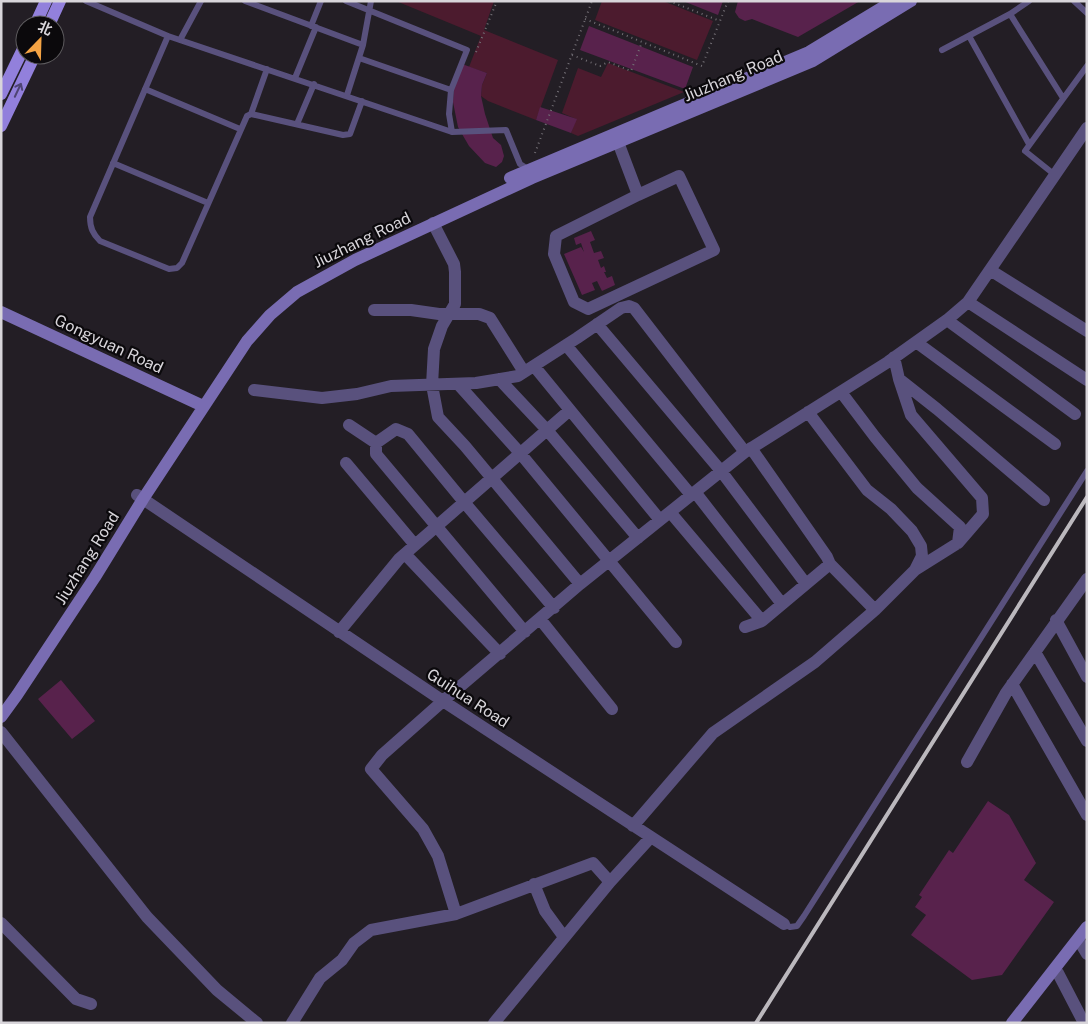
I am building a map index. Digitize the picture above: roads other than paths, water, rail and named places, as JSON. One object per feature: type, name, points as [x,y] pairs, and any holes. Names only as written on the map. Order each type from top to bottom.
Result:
[{"type":"main road","points":[[40,15],[46,1]]},
{"type":"main road","points":[[54,15],[60,1]]},
{"type":"main road","points":[[1,94],[15,65]]},
{"type":"main road","points":[[1,126],[30,65]]},
{"type":"street","name":"Jiuzhang Road","points":[[1,710],[200,404],[240,336],[262,312],[289,289],[320,269],[354,252],[528,170],[809,52],[893,1]]},
{"type":"street","name":"Jiuzhang Road","points":[[200,404],[247,341],[270,315],[297,292],[355,260],[532,178],[813,61],[912,1]]},
{"type":"street","points":[[456,914],[438,856],[423,829],[371,769],[382,755],[580,584],[748,450],[894,357],[947,320],[968,302],[1087,128]]},
{"type":"street","points":[[618,142],[638,195]]},
{"type":"street","points":[[679,176],[714,250],[588,309],[574,302],[554,254],[556,236],[638,195],[679,176]]},
{"type":"street","points":[[433,224],[454,264],[456,287],[455,304],[437,337],[432,385],[438,417],[580,584]]},
{"type":"street","points":[[990,270],[1087,331]]},
{"type":"street","points":[[968,302],[1087,380]]},
{"type":"street","points":[[254,390],[322,398],[357,394],[391,386],[458,384],[518,376],[621,308],[628,306],[634,308],[748,450],[830,564],[875,610]]},
{"type":"street","points":[[374,310],[411,310],[439,314],[479,314],[490,318],[529,369],[570,410],[762,621]]},
{"type":"street","name":"Gongyuan Road","points":[[1,312],[200,404]]},
{"type":"street","points":[[947,320],[1076,414]]},
{"type":"street","points":[[597,324],[721,471],[806,584]]},
{"type":"street","points":[[916,342],[1054,444]]},
{"type":"street","points":[[566,345],[693,494],[782,604]]},
{"type":"street","points":[[634,826],[713,733],[815,662],[875,610],[915,570],[958,543],[983,514],[982,498],[911,415],[894,357]]},
{"type":"street","points":[[499,379],[547,430],[638,538]]},
{"type":"street","points":[[899,379],[1044,500]]},
{"type":"street","points":[[458,384],[520,453],[676,642]]},
{"type":"street","points":[[840,392],[917,488],[960,527],[958,543]]},
{"type":"street","points":[[339,632],[405,554],[570,410]]},
{"type":"street","points":[[808,412],[867,490],[912,531],[921,546],[922,556],[915,570]]},
{"type":"street","points":[[349,425],[376,443]]},
{"type":"street","points":[[376,443],[396,429],[408,434],[554,608]]},
{"type":"street","points":[[376,443],[376,454],[525,632]]},
{"type":"street","points":[[346,463],[415,545]]},
{"type":"street","name":"Jiuzhang Road","points":[[1,717],[18,696],[96,577],[140,497]]},
{"type":"street","name":"Guihua Road","points":[[140,497],[443,701],[784,924]]},
{"type":"street","points":[[405,554],[500,654]]},
{"type":"street","points":[[745,628],[762,621],[830,564]]},
{"type":"street","points":[[967,762],[1012,684],[1056,620],[1085,584]]},
{"type":"street","points":[[540,619],[612,709]]},
{"type":"street","points":[[1056,620],[1087,677]]},
{"type":"street","points":[[1035,652],[1087,741]]},
{"type":"street","points":[[1012,684],[1087,815]]},
{"type":"street","points":[[1,732],[147,917],[217,990],[257,1023]]},
{"type":"street","points":[[494,1023],[610,882],[651,837]]},
{"type":"street","points":[[292,1023],[320,978],[342,960],[354,943],[371,930],[456,914],[593,864],[610,882]]},
{"type":"street","points":[[534,884],[545,910],[564,937]]},
{"type":"street","points":[[1,923],[76,998],[91,1004]]},
{"type":"street","points":[[1012,1023],[1087,926]]},
{"type":"street","points":[[1019,1023],[1058,973],[1085,945]]},
{"type":"street","points":[[1058,973],[1084,1023]]},
{"type":"lane","points":[[86,1],[168,36],[452,132],[506,130],[520,164],[528,170]]},
{"type":"lane","points":[[180,40],[201,1]]},
{"type":"lane","points":[[244,1],[363,45]]},
{"type":"lane","points":[[295,78],[314,27],[321,1]]},
{"type":"lane","points":[[346,1],[467,50],[451,90],[449,114],[452,132]]},
{"type":"lane","points":[[347,95],[363,45],[372,1]]},
{"type":"lane","points":[[942,50],[1010,14],[1029,1]]},
{"type":"lane","points":[[1074,1],[1087,13]]},
{"type":"lane","points":[[1010,14],[1063,98]]},
{"type":"lane","points":[[168,36],[90,218],[90,225],[94,235],[100,241],[169,269],[176,268],[182,262],[240,130],[247,116],[251,114],[267,69]]},
{"type":"lane","points":[[969,36],[1029,144]]},
{"type":"lane","points":[[359,58],[451,90]]},
{"type":"lane","points":[[1055,175],[1025,151],[1087,66]]},
{"type":"lane","points":[[297,124],[314,84]]},
{"type":"lane","points":[[145,89],[240,130]]},
{"type":"lane","points":[[251,114],[343,136],[350,134],[362,100]]},
{"type":"lane","points":[[113,163],[208,203]]},
{"type":"lane","points":[[784,924],[790,927],[797,926],[804,916],[1087,471]]},
{"type":"railway","points":[[756,1023],[1087,497]]}]
